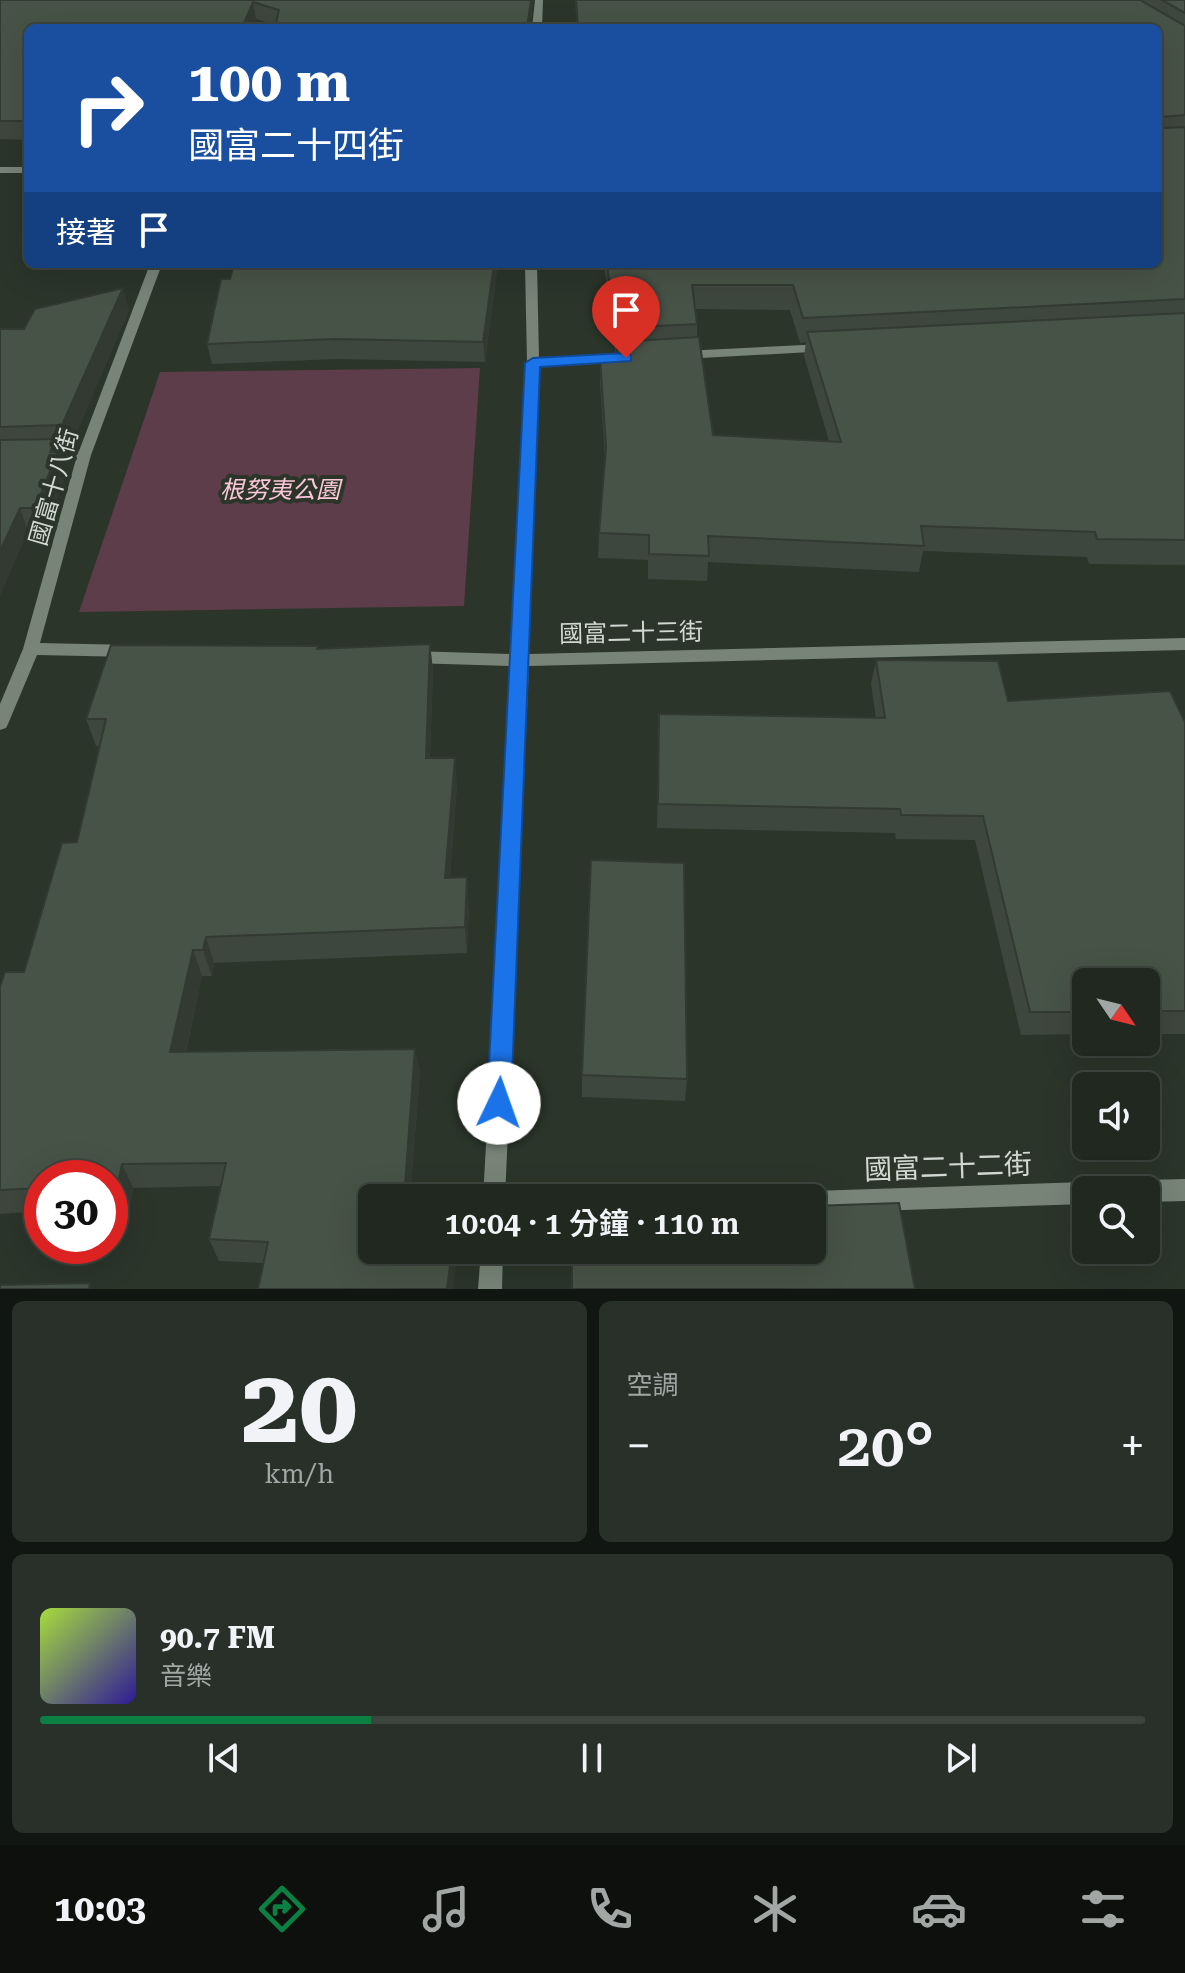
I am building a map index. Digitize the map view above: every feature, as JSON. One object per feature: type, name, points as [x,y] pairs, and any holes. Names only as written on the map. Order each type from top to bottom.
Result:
[{"type":"street","points":[[537,24],[539,0]]},
{"type":"street","points":[[0,170],[24,170]]},
{"type":"street","name":"國富十八街","points":[[0,724],[31,649],[84,455],[154,268]]},
{"type":"street","points":[[495,1184],[533,363],[531,268]]},
{"type":"street","points":[[676,355],[835,348]]},
{"type":"street","points":[[533,363],[628,358]]},
{"type":"street","points":[[0,457],[84,455]]},
{"type":"street","name":"國富二十三街","points":[[395,657],[521,660],[1185,644]]},
{"type":"street","points":[[31,649],[142,651]]},
{"type":"street","points":[[1160,1191],[1185,1190]]},
{"type":"street","name":"國富二十二街","points":[[826,1202],[1072,1193]]},
{"type":"street","points":[[490,1289],[491,1264]]},
{"type":"green space","name":"根努夷公園","points":[[480,368],[464,606],[79,612],[160,372]]},
{"type":"building","points":[[0,0],[531,0],[528,24],[276,24],[279,10],[253,2],[244,24],[24,24],[24,121],[0,121]]},
{"type":"building","points":[[576,0],[1140,0],[1185,26],[1185,115],[1162,117],[1162,24],[578,24]]},
{"type":"building","points":[[1162,0],[1185,0],[1185,13]]},
{"type":"building","points":[[1162,126],[1185,127],[1185,299],[803,318],[793,285],[692,285],[697,324],[615,328],[608,268],[1162,268]]},
{"type":"building","points":[[233,268],[493,268],[483,342],[335,339],[207,344],[221,279],[230,279]]},
{"type":"building","points":[[123,288],[62,425],[0,427],[0,329],[24,329],[35,309]]},
{"type":"building","points":[[1185,313],[1185,540],[1097,539],[1095,532],[921,526],[924,546],[708,536],[709,556],[649,554],[649,535],[599,533],[606,447],[600,358],[618,358],[616,342],[699,337],[713,435],[841,442],[807,332]]},
{"type":"building","points":[[56,439],[50,452],[58,452],[35,508],[20,508],[0,551],[0,440]]},
{"type":"building","points":[[430,644],[426,758],[455,758],[445,878],[467,877],[465,927],[206,937],[203,950],[193,950],[170,1052],[415,1049],[405,1184],[358,1184],[358,1264],[450,1264],[447,1289],[258,1289],[268,1242],[209,1239],[226,1163],[24,1160],[24,1189],[0,1190],[0,987],[5,972],[24,972],[62,843],[77,842],[106,719],[86,719],[111,645],[318,646],[317,649]]},
{"type":"building","points":[[876,660],[998,661],[1008,701],[1170,691],[1185,722],[1185,1011],[1160,1011],[1160,968],[1072,968],[1072,1012],[1030,1012],[983,816],[901,815],[900,809],[658,804],[659,714],[885,718]]},
{"type":"building","points":[[591,860],[684,863],[687,1079],[582,1075]]},
{"type":"building","points":[[899,1203],[915,1289],[572,1289],[572,1264],[826,1264],[826,1206]]},
{"type":"building","points":[[90,1283],[89,1289],[0,1289],[0,1285]]},
{"type":"route","points":[[499,1103],[533,363],[626,358]]}]
